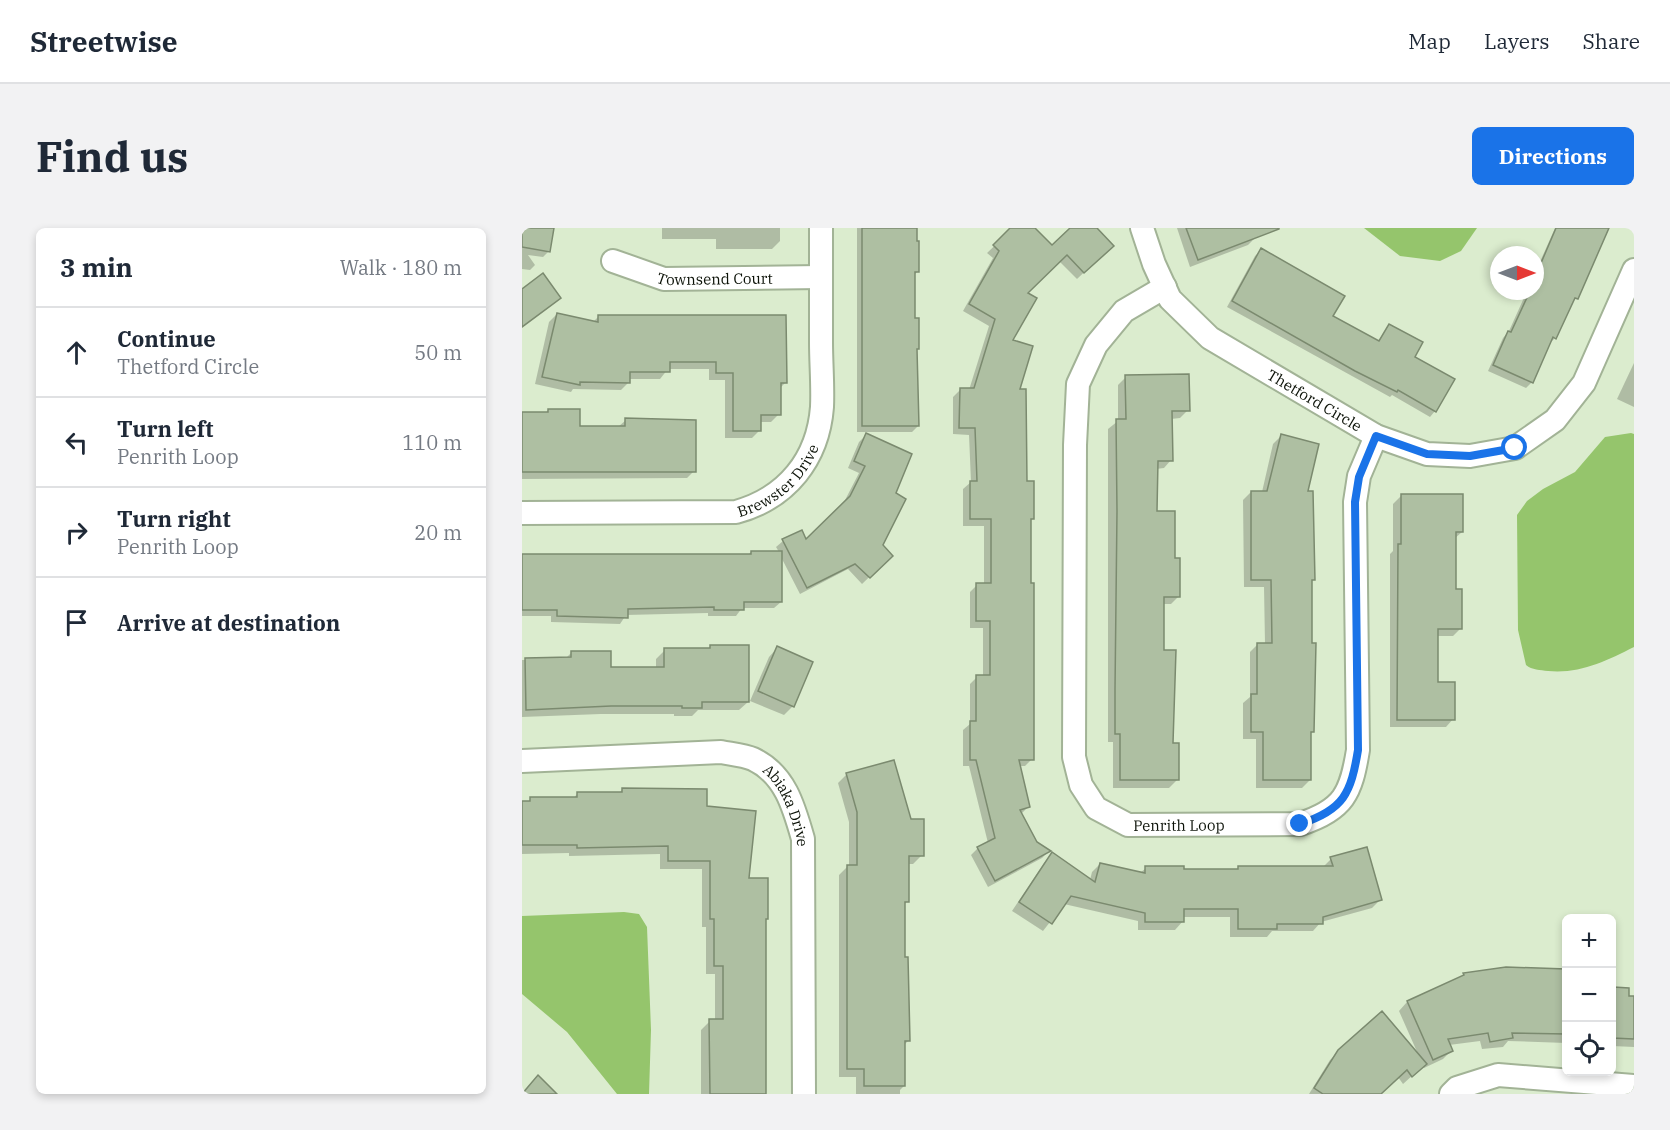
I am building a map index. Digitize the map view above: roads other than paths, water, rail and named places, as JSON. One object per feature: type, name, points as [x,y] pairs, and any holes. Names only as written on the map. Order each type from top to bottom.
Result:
[{"type":"street","name":"Brewster Drive","points":[[522,513],[736,512],[756,507],[783,490],[802,468],[816,440],[822,407],[821,228]]},
{"type":"street","name":"Thetford Circle","points":[[1142,228],[1154,264],[1170,298],[1210,338],[1376,436],[1427,454],[1470,456],[1515,448],[1555,420],[1584,383],[1634,270]]},
{"type":"street","name":"Townsend Court","points":[[613,261],[664,279],[821,277]]},
{"type":"street","name":"Penrith Loop","points":[[1165,287],[1124,311],[1096,345],[1078,384],[1075,445],[1074,757],[1081,785],[1096,808],[1128,825],[1300,824],[1322,817],[1341,803],[1353,780],[1358,750],[1355,502],[1359,477],[1376,436]]},
{"type":"street","name":"Abiaka Drive","points":[[522,761],[721,752],[752,759],[777,777],[793,802],[803,838],[804,1094]]},
{"type":"street","points":[[1451,1094],[1456,1088],[1498,1076],[1634,1086]]}]
